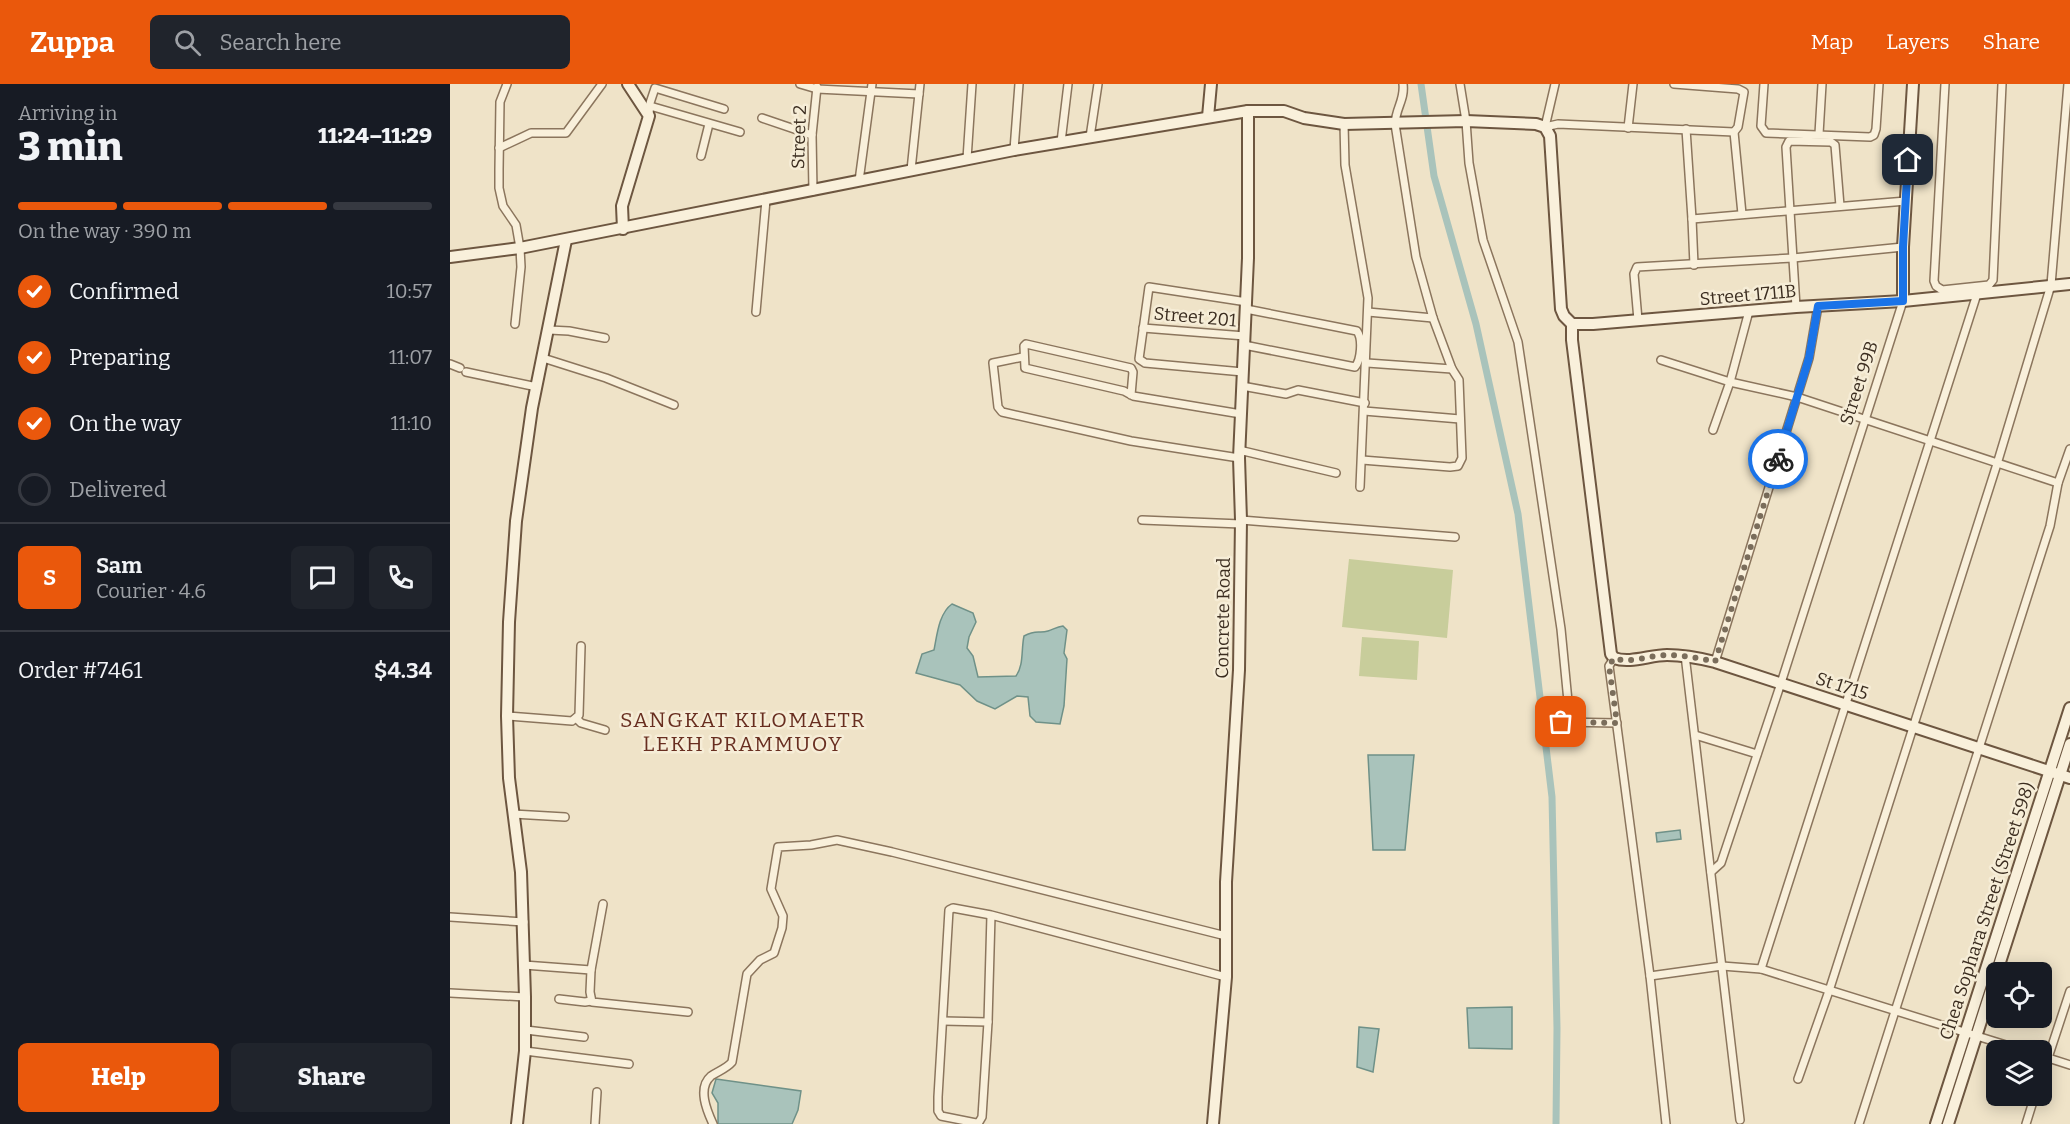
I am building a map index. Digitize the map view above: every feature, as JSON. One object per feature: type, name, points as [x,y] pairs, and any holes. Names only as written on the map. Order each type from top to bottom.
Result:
[{"type":"street","points":[[507,84],[500,102],[499,188],[503,206],[516,225],[520,248],[521,267],[515,324]]},
{"type":"street","points":[[499,148],[536,132],[566,133],[602,84]]},
{"type":"street","points":[[628,84],[650,111],[740,132]]},
{"type":"street","points":[[800,84],[871,93],[919,94]]},
{"type":"street","points":[[859,181],[872,84]]},
{"type":"street","points":[[911,170],[920,84]]},
{"type":"street","points":[[967,159],[972,84]]},
{"type":"street","points":[[1014,150],[1019,84]]},
{"type":"street","points":[[1061,142],[1068,84]]},
{"type":"street","points":[[1090,137],[1098,84]]},
{"type":"street","points":[[1208,117],[1211,84]]},
{"type":"street","points":[[1362,460],[1450,467],[1458,466],[1462,458],[1459,380],[1452,369],[1432,318],[1416,257],[1396,110],[1404,94],[1403,84]]},
{"type":"street","points":[[1460,84],[1462,122],[1483,240],[1518,342],[1561,629],[1569,722]]},
{"type":"street","points":[[1555,84],[1545,127],[1550,136],[1561,309],[1572,324],[1595,529],[1611,654],[1614,658],[1609,666],[1650,976],[1666,1124]]},
{"type":"street","points":[[1628,128],[1633,84]]},
{"type":"street","points":[[1674,84],[1741,90],[1744,93],[1738,128],[1734,132],[1742,214]]},
{"type":"street","points":[[1764,84],[1762,130],[1766,133],[1870,137],[1874,135],[1876,129],[1879,84]]},
{"type":"street","points":[[1819,134],[1822,84]]},
{"type":"street","name":"Street 99B","points":[[1711,872],[1720,863],[1781,683],[1903,301],[1903,247],[1913,84]]},
{"type":"street","points":[[1945,84],[1934,281],[1936,286],[1942,290],[1989,285],[1993,280],[2002,84]]},
{"type":"street","points":[[1797,1079],[1829,991],[1997,464],[2051,285],[2068,84]]},
{"type":"street","name":"Street 2","points":[[813,191],[812,135],[817,86]]},
{"type":"street","points":[[623,229],[622,206],[650,111],[654,89],[659,88],[724,109]]},
{"type":"street","points":[[450,257],[566,240],[1014,150],[1248,111],[1284,111],[1304,118],[1344,124],[1536,123],[1545,127],[1558,124],[1734,132]]},
{"type":"street","name":"Concrete Road","points":[[1213,1124],[1226,977],[1226,882],[1239,670],[1241,522],[1239,454],[1247,305],[1248,111]]},
{"type":"street","points":[[762,118],[812,135]]},
{"type":"street","points":[[701,156],[709,124]]},
{"type":"street","points":[[1344,124],[1345,165],[1367,285],[1365,407],[1360,487]]},
{"type":"street","points":[[1686,129],[1694,265]]},
{"type":"street","points":[[1796,308],[1786,147],[1789,141],[1831,142],[1835,145],[1840,206]]},
{"type":"street","points":[[756,312],[766,200]]},
{"type":"street","points":[[1692,219],[1906,201]]},
{"type":"street","points":[[517,1124],[526,1030],[521,872],[509,778],[507,716],[510,622],[516,521],[537,387],[566,240]]},
{"type":"street","points":[[1638,320],[1634,274],[1637,267],[1793,258],[1903,247]]},
{"type":"street","name":"Street 1711B","points":[[1572,324],[1903,301],[2070,284]]},
{"type":"street","points":[[1243,372],[1142,362],[1139,359],[1147,292],[1152,286],[1247,305]]},
{"type":"street","points":[[1761,969],[1977,294]]},
{"type":"street","name":"Street 201","points":[[1143,328],[1245,341],[1355,367],[1358,364],[1361,336],[1357,331],[1247,305]]},
{"type":"street","points":[[1715,662],[1809,358],[1818,306]]},
{"type":"street","points":[[1713,430],[1730,381],[1749,311]]},
{"type":"street","points":[[1368,312],[1432,318]]},
{"type":"street","points":[[549,330],[569,331],[605,338]]},
{"type":"street","points":[[1131,395],[1133,372],[1131,368],[1026,344],[1023,348],[1025,368],[1131,395],[1241,414]]},
{"type":"street","points":[[1023,357],[993,363],[999,407],[1002,412],[1131,441],[1239,454],[1336,473]]},
{"type":"street","points":[[543,358],[596,375],[674,405]]},
{"type":"street","points":[[1661,360],[1797,398],[2058,483]]},
{"type":"street","points":[[1366,363],[1452,369]]},
{"type":"street","points":[[450,364],[463,370],[537,387]]},
{"type":"street","points":[[1242,386],[1286,394],[1298,390],[1365,407],[1460,419]]},
{"type":"street","points":[[1859,1124],[2050,526],[2058,483],[2070,449]]},
{"type":"street","points":[[1142,520],[1241,522],[1455,537]]},
{"type":"street","points":[[577,719],[581,646]]},
{"type":"street","name":"St 1715","points":[[1614,658],[1627,660],[1664,655],[1685,655],[1715,662],[2060,775]]},
{"type":"street","points":[[1685,655],[1740,1120]]},
{"type":"street","name":"Chea Sophara Street (Street 598)","points":[[2060,775],[2070,708]]},
{"type":"street","points":[[507,716],[572,721],[577,719]]},
{"type":"street","points":[[577,719],[580,723],[605,730]]},
{"type":"street","points":[[1561,722],[1617,723]]},
{"type":"street","points":[[1695,735],[1757,754]]},
{"type":"street","name":"Chea Sophara Street (Street 598)","points":[[1936,1124],[1971,1034],[2070,744]]},
{"type":"street","points":[[513,814],[566,817]]},
{"type":"street","points":[[713,1124],[704,1095],[707,1083],[712,1076],[726,1069],[732,1062],[747,974],[760,960],[774,953],[782,928],[783,916],[771,890],[778,847],[811,845],[837,840],[1226,936]]},
{"type":"street","points":[[591,1000],[591,970],[603,904]]},
{"type":"street","points":[[991,915],[982,1117],[976,1123],[956,1120],[939,1114],[949,910],[956,908],[991,915],[1226,977]]},
{"type":"street","points":[[450,917],[524,922]]},
{"type":"street","points":[[524,966],[591,970]]},
{"type":"street","points":[[1650,976],[1722,966],[1761,969],[1990,1040]]},
{"type":"street","points":[[2051,1040],[2070,990]]},
{"type":"street","points":[[450,993],[525,997]]},
{"type":"street","points":[[559,999],[585,1002],[591,1000]]},
{"type":"street","points":[[591,1000],[595,1003],[688,1012]]},
{"type":"street","points":[[943,1021],[988,1022]]},
{"type":"street","points":[[526,1030],[584,1037]]},
{"type":"street","name":"Chea Sophara Street (Street 598)","points":[[1948,1124],[1971,1034]]},
{"type":"street","points":[[525,1051],[629,1064]]},
{"type":"street","points":[[2052,1059],[2070,1065]]},
{"type":"street","points":[[595,1124],[597,1092]]},
{"type":"street","points":[[2026,1124],[2032,1106]]},
{"type":"green space","points":[[1349,559],[1453,570],[1447,638],[1342,627]]},
{"type":"green space","points":[[1362,637],[1419,641],[1417,680],[1359,676]]},
{"type":"water","points":[[952,604],[973,613],[976,622],[967,648],[973,656],[978,677],[1016,676],[1021,662],[1024,636],[1063,626],[1067,630],[1064,653],[1067,659],[1064,706],[1060,724],[1036,722],[1030,716],[1028,697],[1017,696],[995,709],[977,701],[960,685],[916,673],[922,654],[934,650],[941,619]]},
{"type":"water","points":[[1368,755],[1414,755],[1405,850],[1373,850]]},
{"type":"water","points":[[1680,830],[1681,839],[1657,842],[1656,833]]},
{"type":"water","points":[[1512,1007],[1512,1049],[1469,1048],[1467,1008]]},
{"type":"water","points":[[1359,1027],[1379,1029],[1373,1072],[1357,1067]]},
{"type":"water","points":[[716,1079],[801,1091],[798,1110],[792,1124],[718,1124],[718,1103],[712,1093]]},
{"type":"waterway","points":[[1421,84],[1434,176],[1476,324],[1518,514],[1552,797],[1557,1028],[1556,1124]]},
{"type":"way so far","points":[[1561,722],[1617,723],[1609,666],[1614,658],[1627,660],[1664,655],[1685,655],[1715,662],[1778,459]]},
{"type":"district","name":"SANGKAT KILOMAETR LEKH PRAMMUOY","points":[[743,732]]},
{"type":"route","points":[[1778,459],[1809,358],[1818,306],[1903,301],[1903,247],[1908,160]]}]
